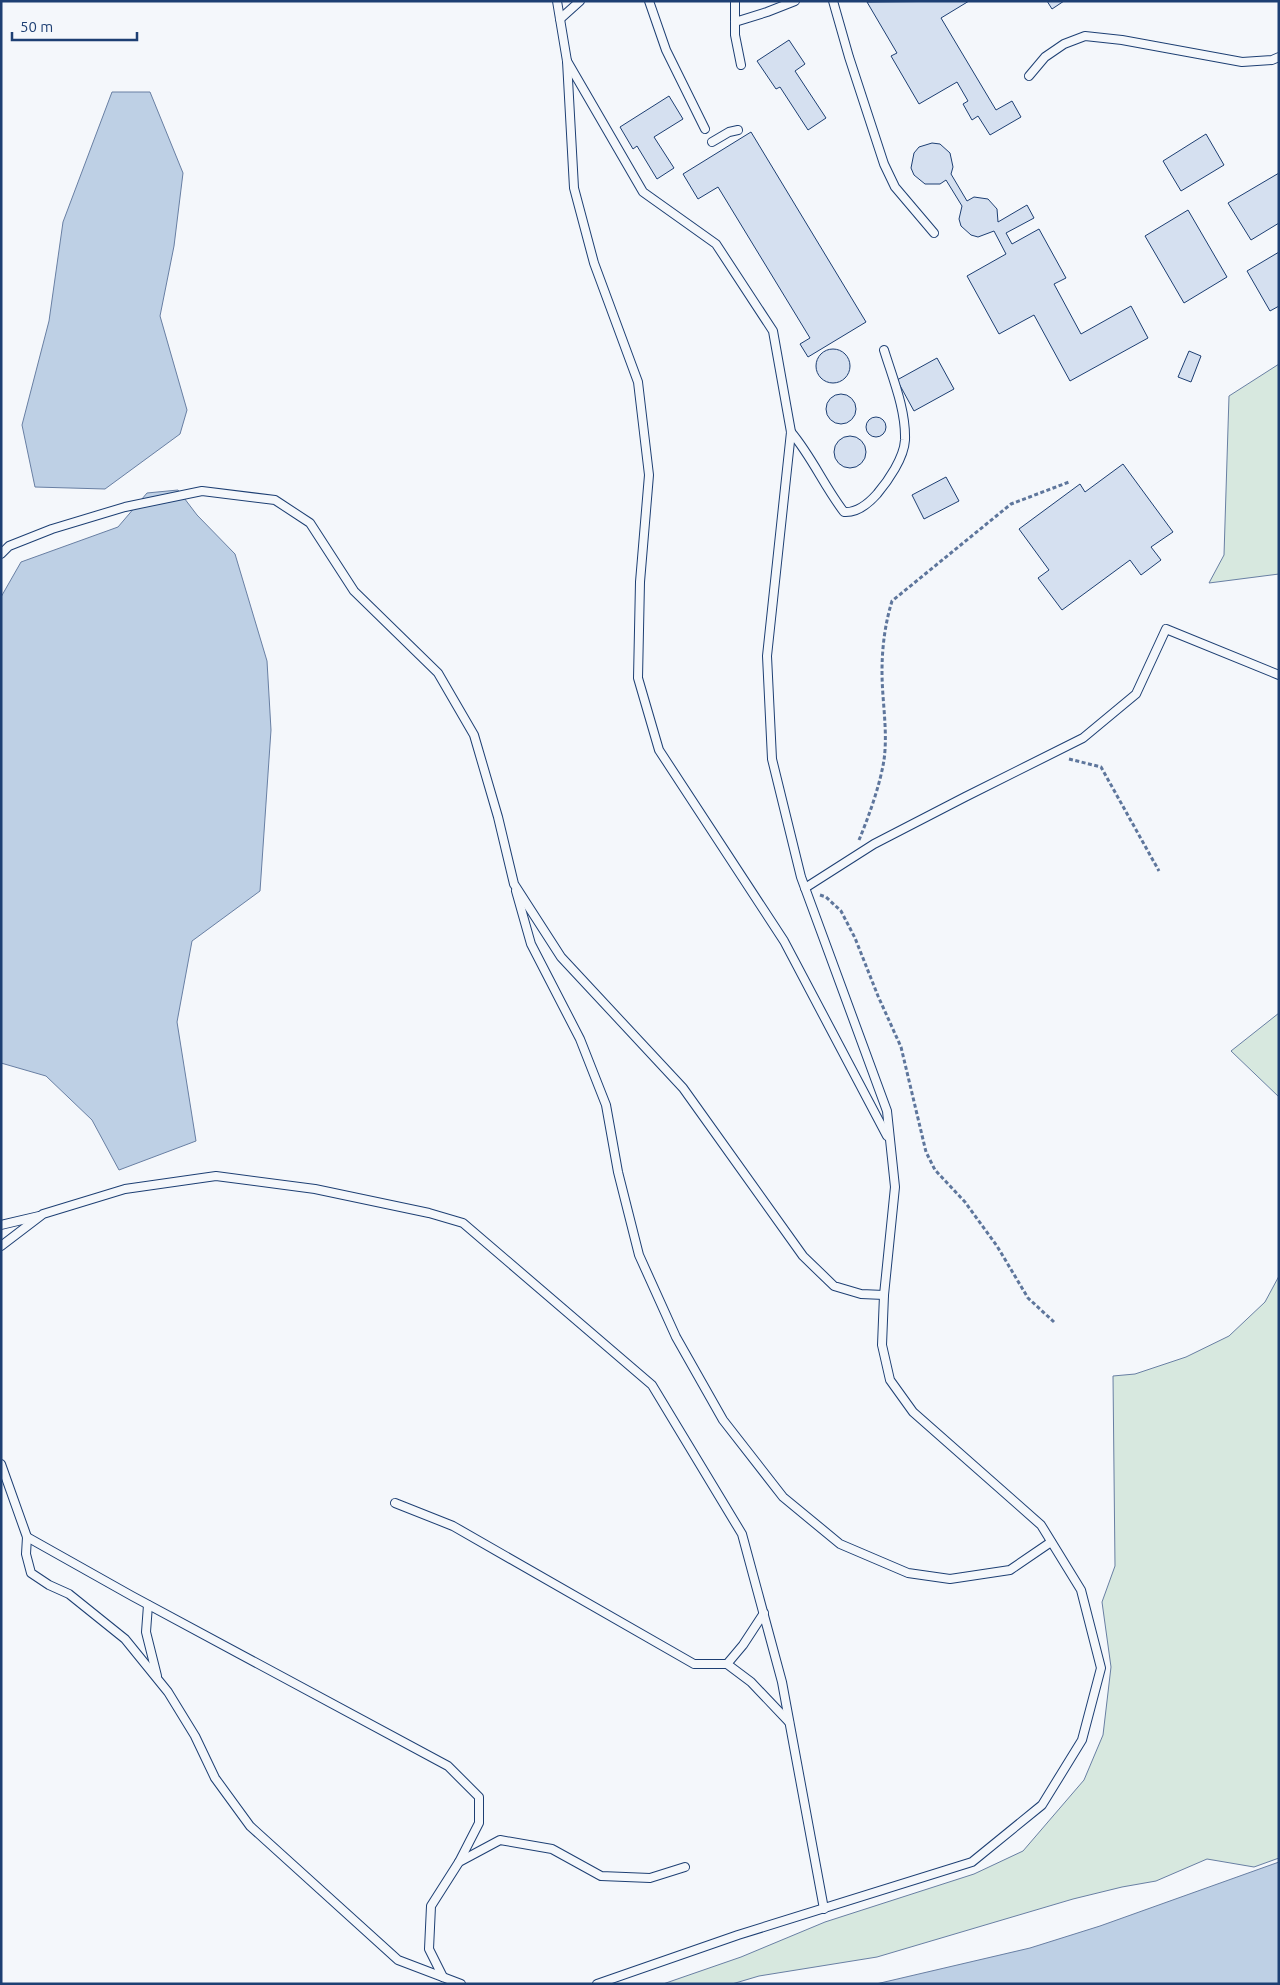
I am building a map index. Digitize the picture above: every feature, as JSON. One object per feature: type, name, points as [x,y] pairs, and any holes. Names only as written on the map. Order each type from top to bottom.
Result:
[{"type":"lane","points":[[557,1],[567,61],[574,188],[594,263],[638,382],[649,476],[640,582],[638,678],[659,750],[784,941],[890,1142]]},
{"type":"lane","points":[[560,19],[580,1]]},
{"type":"lane","points":[[649,1],[666,50],[705,129]]},
{"type":"lane","points":[[734,1],[735,35],[741,64]]},
{"type":"lane","points":[[735,22],[794,1]]},
{"type":"lane","points":[[833,1],[884,164],[895,187],[934,233]]},
{"type":"lane","points":[[1029,76],[1045,57],[1064,44],[1085,36],[1122,40],[1242,62],[1272,60],[1279,57]]},
{"type":"lane","points":[[567,61],[643,192],[716,244],[773,331],[791,432],[766,656],[772,759],[805,888],[886,1111],[896,1186],[884,1295],[882,1345],[890,1380],[912,1412],[1041,1525],[1081,1590],[1101,1668],[1082,1740],[1042,1805],[972,1862],[738,1936],[597,1984]]},
{"type":"lane","points":[[712,142],[728,132],[738,130]]},
{"type":"lane","points":[[791,432],[805,448],[828,491],[844,512],[851,512],[861,508],[874,497],[893,475],[905,442],[902,411],[884,350]]},
{"type":"lane","points":[[1,554],[9,546],[52,529],[125,507],[202,491],[275,500],[310,523],[354,591],[438,673],[474,735],[498,816],[531,944],[580,1039],[606,1105],[618,1172],[639,1255],[676,1337],[723,1420],[783,1497],[840,1544],[908,1574],[950,1579],[1010,1570],[1051,1542]]},
{"type":"lane","points":[[805,888],[874,844],[1083,738],[1136,694],[1166,629],[1279,675]]},
{"type":"lane","points":[[514,884],[561,957],[683,1088],[803,1256],[834,1286],[861,1294],[884,1295]]},
{"type":"lane","points":[[1,1225],[125,1189],[216,1176],[315,1189],[429,1213],[463,1223],[556,1300],[652,1385],[742,1534],[782,1682],[824,1909]]},
{"type":"lane","points":[[1,1246],[43,1214]]},
{"type":"lane","points":[[1,1464],[27,1537],[26,1554],[31,1573],[69,1594],[125,1638],[168,1692],[195,1736],[215,1778],[250,1826],[398,1960],[461,1984]]},
{"type":"lane","points":[[395,1503],[453,1526],[694,1664],[727,1664],[751,1682],[790,1723]]},
{"type":"lane","points":[[27,1537],[148,1605],[448,1766],[479,1797],[479,1823],[460,1862],[431,1906],[429,1949],[443,1977]]},
{"type":"lane","points":[[148,1605],[146,1632],[158,1680]]},
{"type":"lane","points":[[727,1664],[743,1646],[764,1613]]},
{"type":"lane","points":[[460,1862],[500,1840],[552,1849],[601,1876],[650,1878],[685,1867]]},
{"type":"path","points":[[851,859],[868,818],[884,760],[885,714],[882,673],[884,624],[892,600],[1011,504],[1069,482]]},
{"type":"path","points":[[1050,754],[1101,767],[1159,871]]},
{"type":"path","points":[[805,888],[826,897],[840,911],[855,938],[901,1047],[926,1152],[935,1170],[965,1202],[997,1246],[1028,1298],[1054,1322]]},
{"type":"shaded area","points":[[1279,364],[1279,574],[1209,583],[1224,555],[1229,396]]},
{"type":"shaded area","points":[[1279,1013],[1279,1097],[1231,1051]]},
{"type":"shaded area","points":[[1279,1276],[1279,1858],[1254,1867],[1207,1859],[1156,1881],[1073,1899],[877,1957],[759,1976],[732,1984],[663,1984],[741,1957],[825,1922],[974,1874],[1023,1851],[1084,1780],[1103,1735],[1111,1667],[1102,1602],[1115,1566],[1113,1376],[1135,1374],[1186,1357],[1229,1336],[1265,1302]]},
{"type":"water","points":[[112,92],[150,92],[183,173],[174,246],[160,316],[187,410],[180,434],[105,489],[35,487],[22,425],[49,321],[63,222]]},
{"type":"water","points":[[178,490],[197,515],[235,554],[267,661],[271,730],[260,891],[192,941],[177,1022],[196,1141],[119,1170],[92,1120],[46,1076],[1,1063],[1,597],[21,562],[118,527],[147,493]]},
{"type":"water","points":[[1279,1862],[1279,1984],[876,1984],[1030,1948],[1100,1926]]},
{"type":"building","points":[[969,1],[941,18],[996,110],[1012,101],[1021,117],[990,135],[978,116],[972,120],[963,104],[968,101],[957,82],[919,104],[891,56],[897,53],[867,2]]},
{"type":"building","points":[[1047,1],[1064,1],[1052,9]]},
{"type":"building","points":[[789,40],[805,64],[795,71],[826,118],[808,130],[780,87],[776,89],[757,61]]},
{"type":"building","points":[[669,96],[683,119],[654,137],[674,168],[657,179],[637,146],[633,149],[620,127]]},
{"type":"building","points":[[751,132],[866,322],[808,357],[800,344],[810,338],[718,187],[698,199],[683,174]]},
{"type":"building","points":[[1206,134],[1224,165],[1181,191],[1163,161]]},
{"type":"building","points":[[932,143],[940,144],[950,153],[953,167],[951,174],[967,201],[974,197],[988,199],[997,209],[998,222],[1027,205],[1034,218],[1006,233],[1012,244],[1039,229],[1066,278],[1054,284],[1081,334],[1131,306],[1148,338],[1070,381],[1034,315],[999,334],[967,276],[1006,254],[994,231],[978,237],[971,235],[961,226],[959,219],[962,206],[946,180],[940,184],[925,184],[914,175],[911,168],[914,153],[919,147]]},
{"type":"building","points":[[1279,173],[1279,223],[1251,240],[1228,203]]},
{"type":"building","points":[[1188,210],[1227,277],[1184,303],[1145,236]]},
{"type":"building","points":[[1279,252],[1279,306],[1270,311],[1247,271]]},
{"type":"building","points":[[833,349],[845,354],[850,366],[845,378],[833,383],[821,378],[816,366],[821,354]]},
{"type":"building","points":[[1189,351],[1201,356],[1191,382],[1178,377]]},
{"type":"building","points":[[937,358],[954,389],[914,411],[897,380]]},
{"type":"building","points":[[841,394],[851,399],[856,409],[851,419],[841,424],[831,419],[826,409],[831,399]]},
{"type":"building","points":[[876,417],[883,420],[886,427],[883,434],[876,437],[869,434],[866,427],[869,420]]},
{"type":"building","points":[[850,436],[862,440],[866,452],[862,464],[850,468],[838,464],[834,452],[838,440]]},
{"type":"building","points":[[1123,464],[1173,532],[1151,547],[1161,560],[1141,575],[1130,560],[1062,610],[1038,578],[1049,570],[1019,529],[1080,484],[1085,492]]},
{"type":"building","points":[[946,477],[959,501],[924,519],[912,495]]}]
